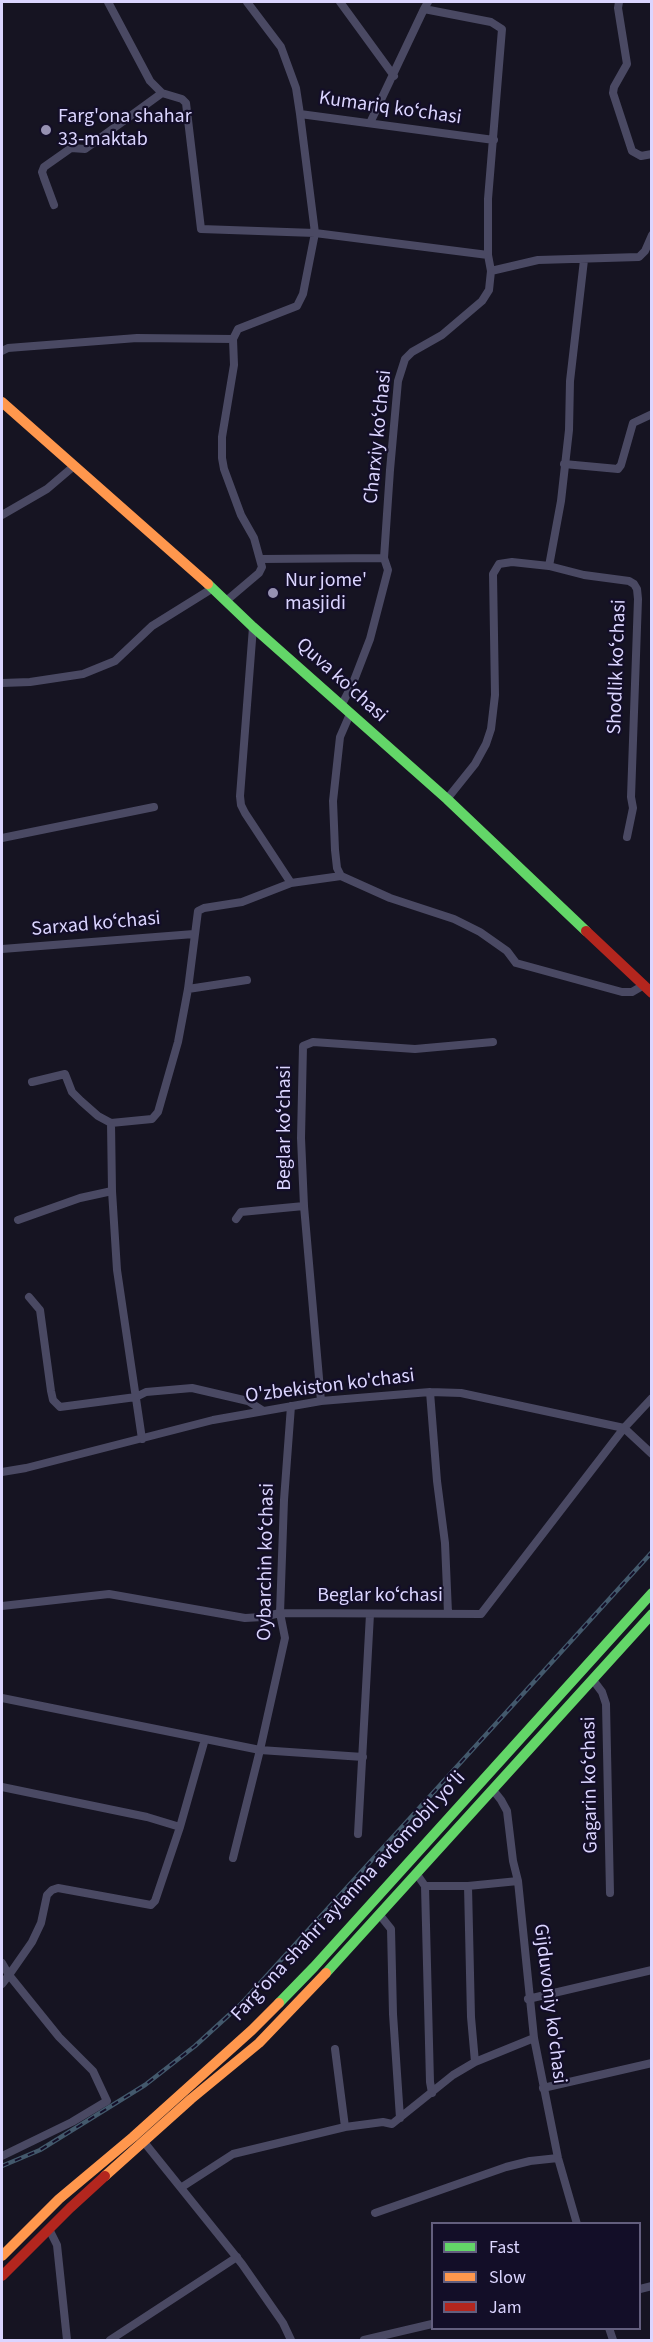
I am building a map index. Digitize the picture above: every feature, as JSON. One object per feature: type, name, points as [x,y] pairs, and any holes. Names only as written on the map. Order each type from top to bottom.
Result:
[{"type":"main road","name":"Quva ko'chasi","points":[[2,402],[447,799],[648,989]]},
{"type":"main road","name":"Fargʻona shahri aylanma avtomobil yoʻli","points":[[2,2256],[59,2199],[252,2030],[307,1975],[651,1593]]},
{"type":"main road","name":"Fargʻona shahri aylanma avtomobil yoʻli","points":[[2,2276],[49,2229],[191,2099],[267,2036],[290,2013],[651,1614]]},
{"type":"main road","points":[[89,2174],[99,2184]]},
{"type":"street","points":[[108,2],[145,73],[155,87],[162,93],[182,99],[186,103],[201,229],[315,233],[488,255]]},
{"type":"street","name":"Kumariq koʻchasi","points":[[247,2],[281,46],[296,88],[300,114],[494,140]]},
{"type":"street","name":"Kumariq koʻchasi","points":[[340,2],[394,76]]},
{"type":"street","points":[[619,2],[627,64],[613,93],[632,152],[641,156],[651,154]]},
{"type":"street","points":[[370,123],[426,5],[491,22],[500,26],[503,35],[488,200],[488,255],[491,271],[531,261],[639,256],[645,251],[651,235]]},
{"type":"street","points":[[54,205],[42,172],[44,167],[71,148],[85,149],[162,93]]},
{"type":"street","points":[[226,600],[259,573],[262,567],[254,538],[238,506],[222,458],[222,437],[234,365],[233,339],[238,329],[300,304],[315,233],[300,114]]},
{"type":"street","points":[[549,566],[561,501],[570,381],[585,260]]},
{"type":"street","name":"Charxiy koʻchasi","points":[[341,706],[353,683],[370,639],[388,570],[384,558],[397,392],[402,365],[412,352],[442,334],[482,301],[489,290],[491,271]]},
{"type":"street","points":[[2,351],[8,348],[138,338],[233,339]]},
{"type":"street","points":[[564,464],[618,469],[633,423],[651,414]]},
{"type":"street","points":[[2,515],[46,489],[74,466]]},
{"type":"street","points":[[261,559],[384,558]]},
{"type":"street","name":"Shodlik koʻchasi","points":[[447,799],[475,764],[491,729],[495,695],[493,574],[500,564],[512,562],[549,566],[584,575],[629,581],[637,588],[631,798],[633,808],[627,837]]},
{"type":"street","points":[[2,683],[30,682],[83,674],[115,661],[152,626],[213,588]]},
{"type":"street","points":[[253,627],[240,796],[244,813],[291,883]]},
{"type":"street","points":[[341,876],[337,868],[335,850],[333,801],[340,737],[350,714]]},
{"type":"street","points":[[2,838],[154,807]]},
{"type":"street","points":[[32,1082],[65,1074],[72,1092],[98,1116],[111,1122],[152,1119],[157,1115],[178,1042],[188,989],[196,915],[201,909],[242,902],[291,883],[341,876],[390,898],[454,919],[480,932],[507,951],[516,963],[622,992],[648,989]]},
{"type":"street","name":"Sarxad koʻchasi","points":[[2,949],[194,934]]},
{"type":"street","points":[[188,989],[247,980]]},
{"type":"street","name":"Beglar koʻchasi","points":[[321,1401],[304,1206],[301,1138],[302,1051],[305,1043],[415,1049],[493,1042]]},
{"type":"street","points":[[111,1122],[117,1270],[142,1439]]},
{"type":"street","points":[[18,1220],[80,1198],[112,1191]]},
{"type":"street","points":[[236,1220],[242,1212],[304,1206]]},
{"type":"street","points":[[29,1297],[40,1310],[51,1392],[57,1404],[65,1407],[136,1397],[146,1392],[192,1388],[248,1401],[262,1410]]},
{"type":"street","points":[[430,1392],[437,1481],[445,1543],[448,1614]]},
{"type":"street","name":"O'zbekiston ko'chasi","points":[[2,1472],[262,1410],[321,1401],[430,1392],[461,1393],[624,1428]]},
{"type":"street","points":[[651,1398],[624,1428],[651,1454]]},
{"type":"street","name":"Oybarchin koʻchasi","points":[[233,1858],[285,1638],[280,1613],[284,1500],[291,1406]]},
{"type":"street","name":"Beglar koʻchasi","points":[[2,1606],[109,1594],[245,1618],[280,1613],[481,1614],[624,1428]]},
{"type":"street","points":[[358,1834],[370,1614]]},
{"type":"street","name":"Gagarin koʻchasi","points":[[593,1680],[602,1692],[606,1704],[610,1893]]},
{"type":"street","points":[[2,1698],[260,1750],[363,1757]]},
{"type":"street","points":[[2,1984],[32,1942],[40,1923],[47,1895],[52,1890],[58,1888],[151,1905],[155,1901],[206,1739]]},
{"type":"street","points":[[2,1787],[147,1817],[180,1827]]},
{"type":"street","name":"Gijduvoniy ko'chasi","points":[[493,1790],[507,1811],[513,1861],[518,1881],[528,1999],[534,2038],[558,2158],[577,2222]]},
{"type":"street","points":[[416,1873],[425,1886],[432,2093]]},
{"type":"street","points":[[425,1886],[468,1886],[518,1881]]},
{"type":"street","points":[[468,1886],[471,2016],[475,2062]]},
{"type":"street","points":[[379,1914],[391,1929],[393,2014],[400,2118]]},
{"type":"street","points":[[2,1963],[59,2037],[93,2071],[107,2100],[72,2122],[2,2156]]},
{"type":"street","points":[[528,1999],[651,1970]]},
{"type":"street","points":[[182,2187],[233,2154],[345,2127],[383,2122],[392,2124],[453,2075],[475,2062],[534,2038]]},
{"type":"street","points":[[335,2049],[345,2127]]},
{"type":"street","points":[[543,2088],[651,2063]]},
{"type":"street","points":[[144,2142],[237,2257],[283,2323],[291,2340]]},
{"type":"street","points":[[375,2213],[506,2167],[530,2161],[558,2158]]},
{"type":"street","points":[[49,2229],[57,2245],[67,2340]]},
{"type":"street","points":[[110,2340],[237,2257]]},
{"type":"street","points":[[364,2340],[431,2324]]},
{"type":"railway","points":[[2,2166],[40,2150],[145,2085],[195,2046],[241,2004],[652,1552]]},
{"type":"traffic: fast","points":[[208,584],[253,627],[447,799],[586,931]]},
{"type":"traffic: fast","points":[[279,2003],[652,1593]]},
{"type":"traffic: fast","points":[[326,1973],[652,1614]]},
{"type":"traffic: slow","points":[[2,402],[208,584]]},
{"type":"traffic: slow","points":[[105,2176],[191,2099],[259,2043],[326,1973]]},
{"type":"traffic: slow","points":[[2,2256],[59,2199],[133,2137],[279,2003]]},
{"type":"traffic: jam","points":[[586,931],[652,993]]},
{"type":"traffic: jam","points":[[2,2276],[105,2176]]},
{"type":"place","name":"Farg'ona shahar 33-maktab","points":[[46,130]]},
{"type":"place","name":"Nur jome' masjidi","points":[[273,593]]}]
